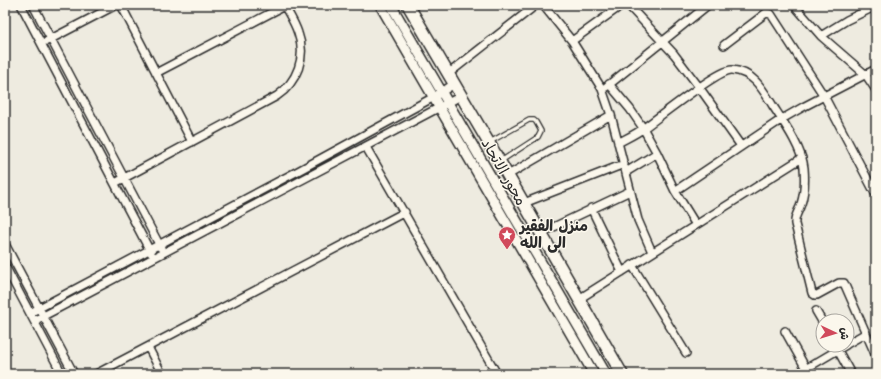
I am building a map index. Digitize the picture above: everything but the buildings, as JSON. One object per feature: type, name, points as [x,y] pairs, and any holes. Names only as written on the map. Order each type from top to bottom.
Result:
[{"type":"main road","points":[[408,5],[508,174],[622,374]]},
{"type":"street","points":[[21,5],[154,258]]},
{"type":"street","points":[[33,5],[164,253]]},
{"type":"street","points":[[42,44],[116,5]]},
{"type":"street","points":[[121,5],[192,142]]},
{"type":"street","points":[[115,183],[277,96],[293,81],[301,61],[302,47],[298,32],[284,5],[156,73]]},
{"type":"street","name":"محور الاتحاد","points":[[380,5],[438,94]]},
{"type":"street","name":"محور الاتحاد","points":[[391,5],[444,105],[594,374]]},
{"type":"street","points":[[448,74],[536,5]]},
{"type":"street","points":[[544,5],[572,41],[602,89],[611,115],[638,220],[652,252]]},
{"type":"street","points":[[572,41],[622,5]]},
{"type":"street","points":[[628,5],[663,42],[699,87],[741,146]]},
{"type":"street","points":[[602,89],[708,5]]},
{"type":"street","points":[[794,5],[821,36],[866,75],[876,90]]},
{"type":"street","points":[[821,36],[847,20],[876,6]]},
{"type":"street","points":[[724,45],[766,13],[771,14],[824,96],[876,194]]},
{"type":"street","points":[[675,191],[782,119],[802,107],[876,69]]},
{"type":"street","points":[[618,143],[643,128],[699,87],[727,70],[741,72],[752,77],[758,82],[782,119],[802,158],[805,180],[804,192],[800,207],[794,218],[812,293],[817,295],[839,283],[844,283],[876,356]]},
{"type":"street","points":[[30,313],[150,250],[454,84]]},
{"type":"street","points":[[609,84],[643,128],[657,152],[675,191],[696,225]]},
{"type":"street","points":[[34,322],[462,96]]},
{"type":"street","name":"محور الاتحاد","points":[[444,105],[606,374]]},
{"type":"street","points":[[508,174],[611,115]]},
{"type":"street","points":[[366,146],[498,374]]},
{"type":"street","points":[[524,203],[625,168],[657,152]]},
{"type":"street","points":[[579,299],[802,158]]},
{"type":"street","points":[[541,233],[591,208],[630,191]]},
{"type":"street","points":[[591,208],[622,272]]},
{"type":"street","points":[[96,374],[405,212]]},
{"type":"street","points":[[5,244],[74,374]]},
{"type":"street","points":[[632,265],[686,353]]},
{"type":"street","points":[[5,266],[62,374]]},
{"type":"street","points":[[785,331],[808,371]]},
{"type":"street","points":[[855,340],[866,333]]},
{"type":"street","points":[[148,347],[162,374]]},
{"type":"street","points":[[796,374],[808,371],[830,353]]},
{"type":"street","points":[[840,353],[851,374]]},
{"type":"lane","points":[[489,143],[529,120],[534,120],[536,122],[541,131],[538,137],[500,162]]},
{"type":"place","name":"منزل الفقير الى الله","points":[[507,250]]}]
